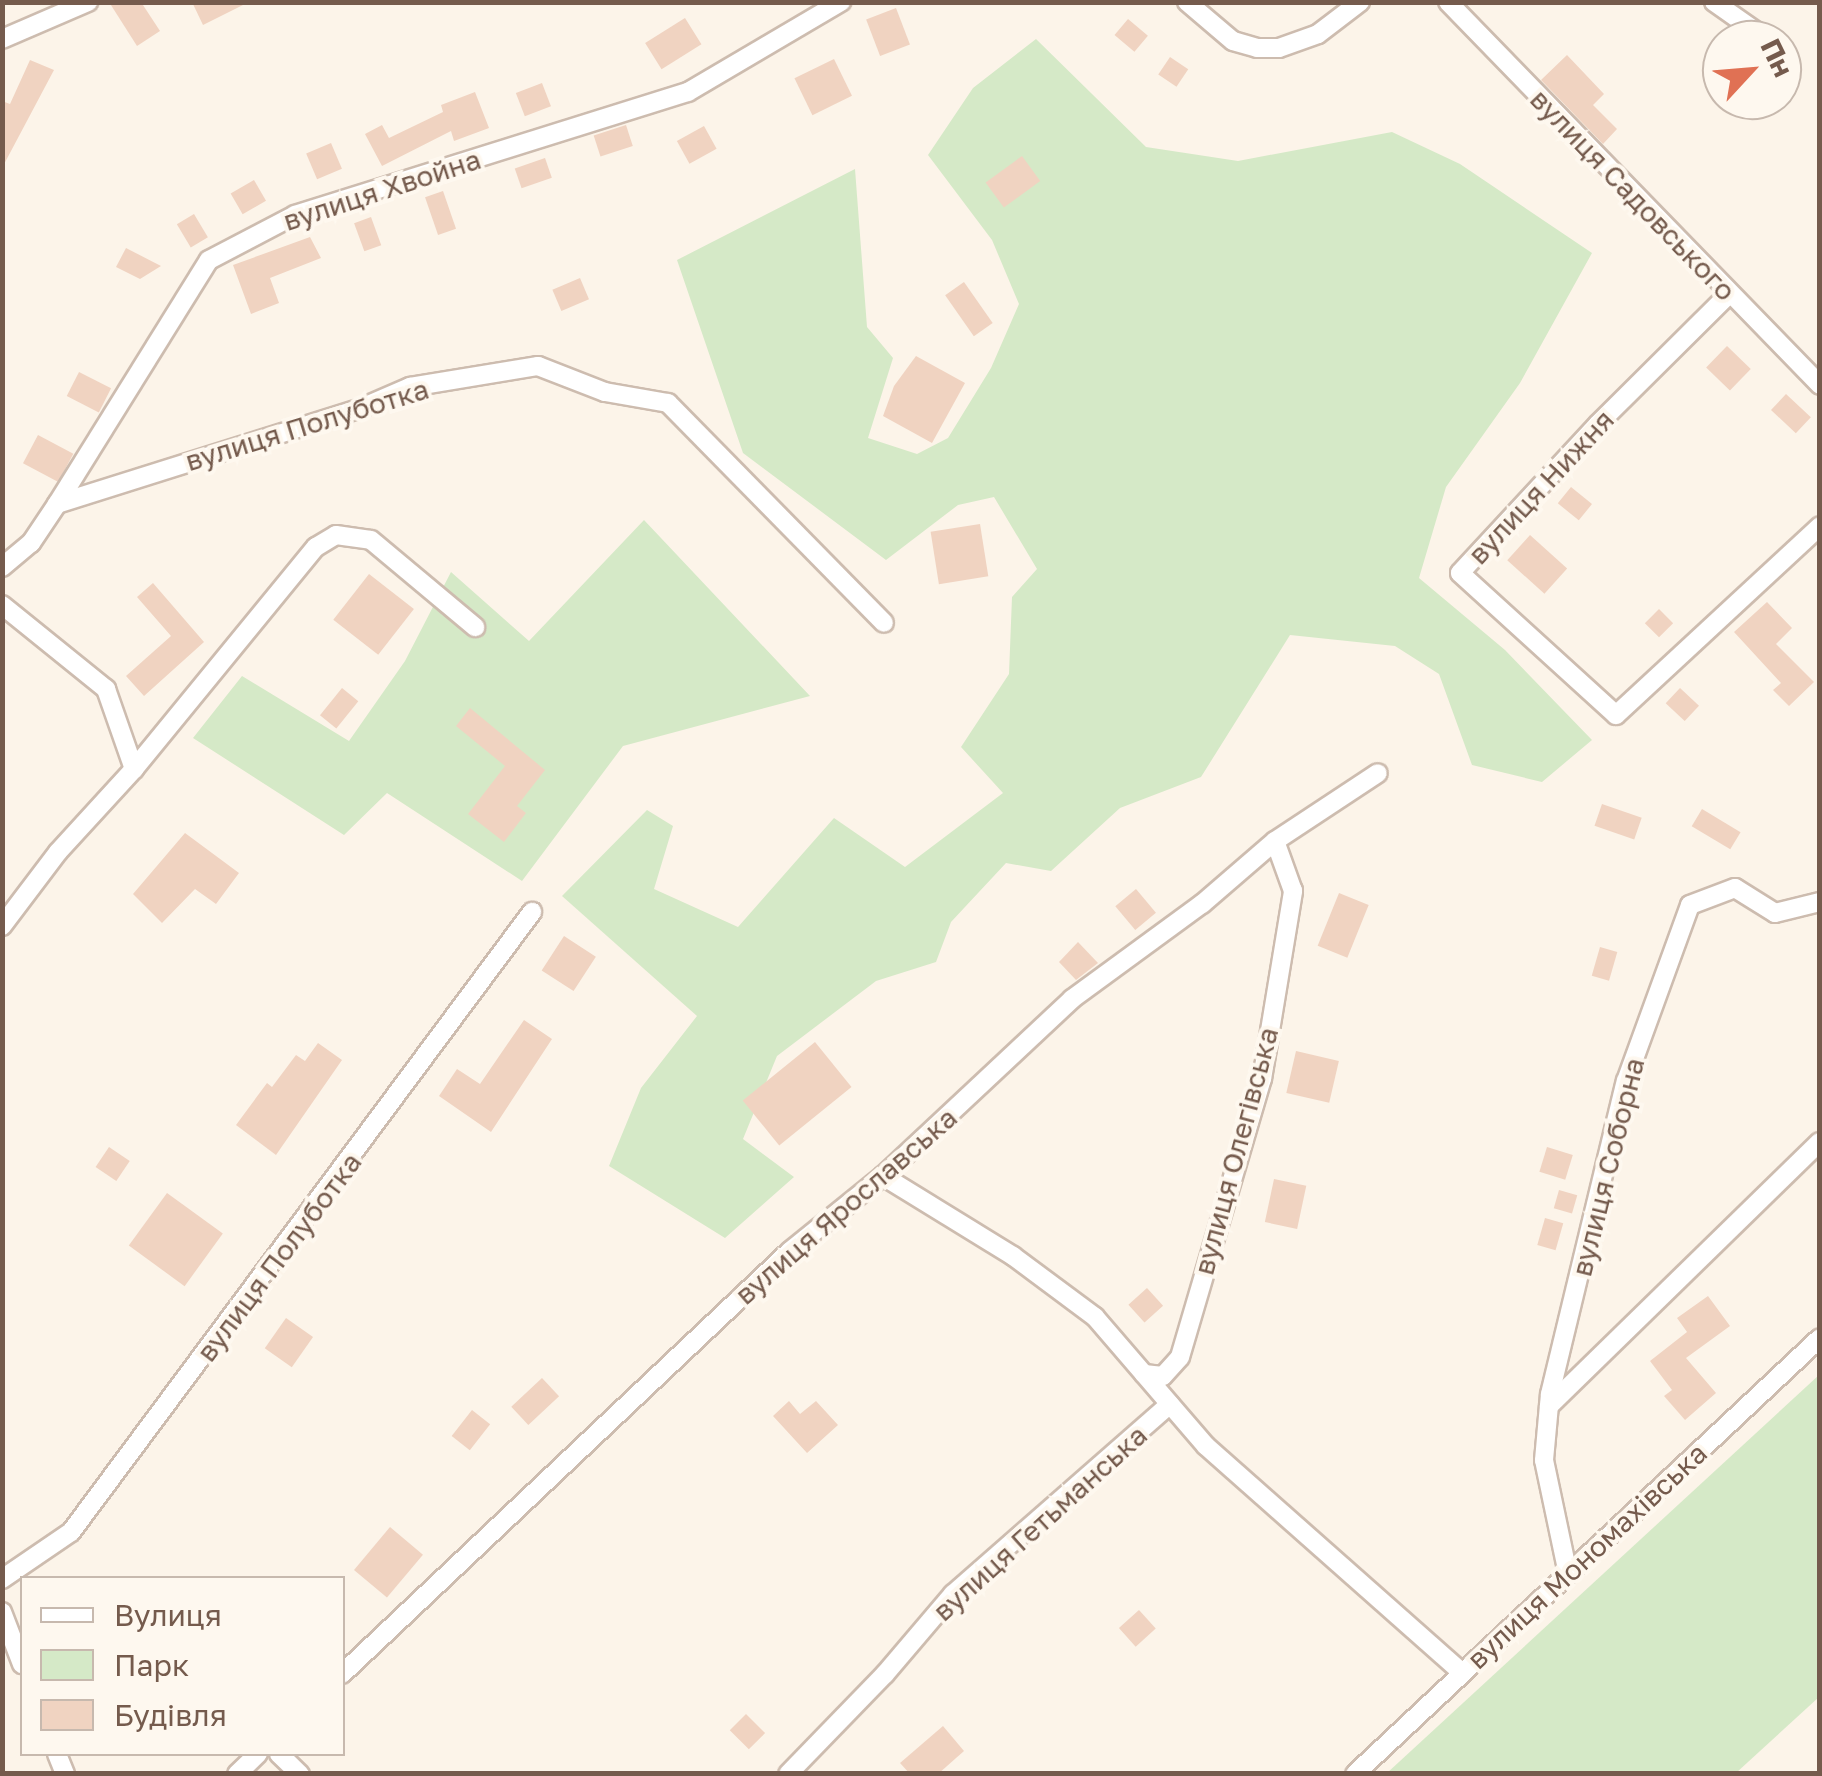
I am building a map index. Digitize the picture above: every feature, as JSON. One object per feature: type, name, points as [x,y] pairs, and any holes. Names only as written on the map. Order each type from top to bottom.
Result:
[{"type":"street","points":[[2,39],[88,2]]},
{"type":"street","name":"вулиця Хвойна","points":[[2,568],[30,543],[57,504],[209,260],[295,215],[688,92],[842,2]]},
{"type":"street","points":[[1188,2],[1232,41],[1279,48],[1318,34],[1360,2]]},
{"type":"street","name":"вулиця Садовського","points":[[1448,2],[1820,384]]},
{"type":"street","points":[[1714,2],[1740,20]]},
{"type":"street","name":"вулиця Нижня","points":[[1729,294],[1598,424],[1460,573],[1616,715],[1820,526]]},
{"type":"street","name":"вулиця Полуботка","points":[[57,504],[358,409],[410,387],[538,366],[605,392],[668,403],[884,623]]},
{"type":"street","points":[[2,926],[58,852],[134,769],[316,547],[336,535],[371,540],[475,628]]},
{"type":"street","points":[[2,605],[106,688],[134,769]]},
{"type":"street","name":"вулиця Ярославська","points":[[345,1671],[790,1251],[883,1176],[1072,998],[1202,904],[1275,841],[1378,773]]},
{"type":"street","name":"вулиця Олегівська","points":[[1144,1374],[1163,1376],[1180,1357],[1262,1080],[1293,891],[1275,841]]},
{"type":"street","name":"вулиця Соборна","points":[[1568,1574],[1544,1460],[1549,1406],[1626,1081],[1690,905],[1735,888],[1776,914],[1820,902]]},
{"type":"street","name":"вулиця Полуботка","points":[[2,1579],[71,1532],[532,912]]},
{"type":"street","points":[[1549,1406],[1820,1142]]},
{"type":"street","points":[[883,1176],[1013,1256],[1095,1318],[1206,1446],[1461,1672]]},
{"type":"street","name":"вулиця Мономахівська","points":[[1355,1774],[1820,1338]]},
{"type":"street","name":"вулиця Гетьманська","points":[[788,1774],[886,1674],[953,1594],[1170,1404]]},
{"type":"street","points":[[2,1612],[20,1659]]},
{"type":"street","points":[[237,1774],[256,1756]]},
{"type":"street","points":[[281,1756],[300,1774]]},
{"type":"green space","points":[[1036,39],[1146,147],[1238,161],[1392,132],[1460,164],[1592,253],[1520,383],[1446,487],[1419,578],[1505,650],[1592,740],[1542,782],[1472,765],[1439,674],[1395,646],[1290,635],[1201,777],[1120,808],[1051,871],[1006,863],[951,922],[936,962],[876,981],[777,1056],[743,1139],[794,1177],[725,1238],[609,1166],[641,1088],[697,1016],[562,896],[647,810],[673,826],[654,889],[738,927],[834,818],[905,867],[1003,793],[961,747],[1009,674],[1012,597],[1037,569],[994,497],[958,505],[886,560],[743,453],[677,260],[855,169],[867,327],[893,358],[868,438],[917,454],[948,438],[991,368],[1019,304],[992,240],[928,155],[973,88]]},
{"type":"green space","points":[[644,520],[810,696],[623,746],[522,881],[387,793],[344,835],[193,738],[242,676],[349,741],[405,661],[451,572],[529,641]]},
{"type":"green space","points":[[1819,1375],[1819,1697],[1736,1773],[1387,1773]]},
{"type":"building","points":[[109,2],[141,2],[160,31],[137,46]]},
{"type":"building","points":[[192,2],[249,2],[203,25]]},
{"type":"building","points":[[896,8],[910,44],[880,56],[866,19]]},
{"type":"building","points":[[685,18],[701,44],[662,69],[645,43]]},
{"type":"building","points":[[1128,19],[1148,36],[1134,52],[1115,35]]},
{"type":"building","points":[[1567,55],[1604,94],[1593,105],[1617,129],[1603,144],[1541,80]]},
{"type":"building","points":[[1170,57],[1188,69],[1176,87],[1158,74]]},
{"type":"building","points":[[834,59],[852,96],[812,115],[794,78]]},
{"type":"building","points":[[30,60],[54,70],[2,168],[2,101],[10,104]]},
{"type":"building","points":[[542,83],[551,106],[525,116],[516,93]]},
{"type":"building","points":[[475,92],[489,128],[454,141],[451,131],[382,166],[365,134],[382,125],[389,138],[443,112],[441,105]]},
{"type":"building","points":[[626,125],[633,146],[600,156],[594,136]]},
{"type":"building","points":[[704,126],[717,149],[689,164],[677,141]]},
{"type":"building","points":[[331,143],[342,169],[317,179],[306,154]]},
{"type":"building","points":[[1022,156],[1040,181],[1004,208],[986,182]]},
{"type":"building","points":[[545,158],[552,178],[522,188],[515,168]]},
{"type":"building","points":[[254,180],[266,201],[243,214],[231,194]]},
{"type":"building","points":[[443,191],[456,229],[438,235],[425,197]]},
{"type":"building","points":[[194,214],[208,237],[191,247],[177,224]]},
{"type":"building","points":[[371,217],[381,245],[364,251],[354,223]]},
{"type":"building","points":[[310,237],[321,258],[270,278],[279,303],[251,314],[233,265]]},
{"type":"building","points":[[126,248],[161,266],[140,279],[116,267]]},
{"type":"building","points":[[580,278],[589,299],[561,311],[552,290]]},
{"type":"building","points":[[964,282],[993,323],[974,336],[945,295]]},
{"type":"building","points":[[1727,346],[1751,369],[1730,391],[1706,368]]},
{"type":"building","points":[[916,356],[965,383],[932,443],[883,416],[894,386]]},
{"type":"building","points":[[79,372],[111,388],[99,412],[67,396]]},
{"type":"building","points":[[1786,394],[1811,417],[1796,433],[1771,410]]},
{"type":"building","points":[[38,435],[73,454],[58,482],[23,463]]},
{"type":"building","points":[[1571,487],[1592,504],[1579,520],[1558,503]]},
{"type":"building","points":[[980,524],[988,576],[939,584],[931,532]]},
{"type":"building","points":[[1530,535],[1567,568],[1544,594],[1507,560]]},
{"type":"building","points":[[369,574],[414,609],[378,655],[333,620]]},
{"type":"building","points":[[153,583],[204,642],[144,696],[126,676],[171,636],[137,597]]},
{"type":"building","points":[[1767,602],[1792,628],[1776,644],[1814,682],[1789,706],[1773,690],[1781,683],[1734,632]]},
{"type":"building","points":[[1659,609],[1673,623],[1659,637],[1645,623]]},
{"type":"building","points":[[342,688],[358,701],[336,728],[320,715]]},
{"type":"building","points":[[1680,688],[1699,706],[1685,721],[1666,703]]},
{"type":"building","points":[[470,708],[545,770],[517,806],[526,813],[504,842],[468,814],[505,766],[456,726]]},
{"type":"building","points":[[1602,804],[1642,818],[1634,839],[1595,826]]},
{"type":"building","points":[[1702,809],[1741,832],[1730,849],[1692,826]]},
{"type":"building","points":[[185,833],[239,873],[216,904],[195,889],[162,923],[133,894]]},
{"type":"building","points":[[1136,889],[1156,913],[1135,930],[1115,906]]},
{"type":"building","points":[[1339,893],[1369,905],[1347,958],[1318,946]]},
{"type":"building","points":[[564,936],[596,957],[574,991],[542,970]]},
{"type":"building","points":[[1078,942],[1098,963],[1076,980],[1059,962]]},
{"type":"building","points":[[1600,947],[1617,952],[1609,981],[1592,976]]},
{"type":"building","points":[[524,1020],[552,1039],[491,1132],[439,1096],[457,1069],[480,1084]]},
{"type":"building","points":[[815,1042],[852,1087],[779,1146],[743,1101]]},
{"type":"building","points":[[318,1043],[342,1060],[276,1155],[236,1125],[267,1083],[272,1087],[296,1055],[305,1061]]},
{"type":"building","points":[[1296,1051],[1339,1061],[1329,1103],[1286,1093]]},
{"type":"building","points":[[109,1147],[130,1161],[116,1181],[96,1167]]},
{"type":"building","points":[[1547,1147],[1573,1155],[1565,1180],[1539,1172]]},
{"type":"building","points":[[1274,1179],[1306,1186],[1297,1229],[1265,1222]]},
{"type":"building","points":[[1559,1190],[1577,1195],[1572,1214],[1554,1208]]},
{"type":"building","points":[[167,1193],[223,1234],[185,1286],[129,1246]]},
{"type":"building","points":[[1545,1218],[1563,1223],[1556,1250],[1537,1245]]},
{"type":"building","points":[[1147,1288],[1163,1306],[1144,1323],[1128,1305]]},
{"type":"building","points":[[1708,1296],[1730,1326],[1686,1358],[1716,1393],[1685,1420],[1664,1396],[1672,1390],[1650,1361],[1687,1332],[1677,1318]]},
{"type":"building","points":[[286,1318],[313,1337],[292,1367],[265,1348]]},
{"type":"building","points":[[542,1378],[559,1396],[528,1425],[511,1407]]},
{"type":"building","points":[[789,1401],[800,1414],[816,1401],[838,1425],[807,1453],[773,1416]]},
{"type":"building","points":[[472,1410],[490,1424],[470,1450],[452,1436]]},
{"type":"building","points":[[390,1527],[423,1555],[387,1598],[354,1570]]},
{"type":"building","points":[[1139,1610],[1156,1629],[1136,1647],[1119,1628]]},
{"type":"building","points":[[746,1714],[765,1733],[749,1749],[730,1730]]},
{"type":"building","points":[[943,1726],[964,1751],[938,1774],[910,1774],[900,1763]]}]
